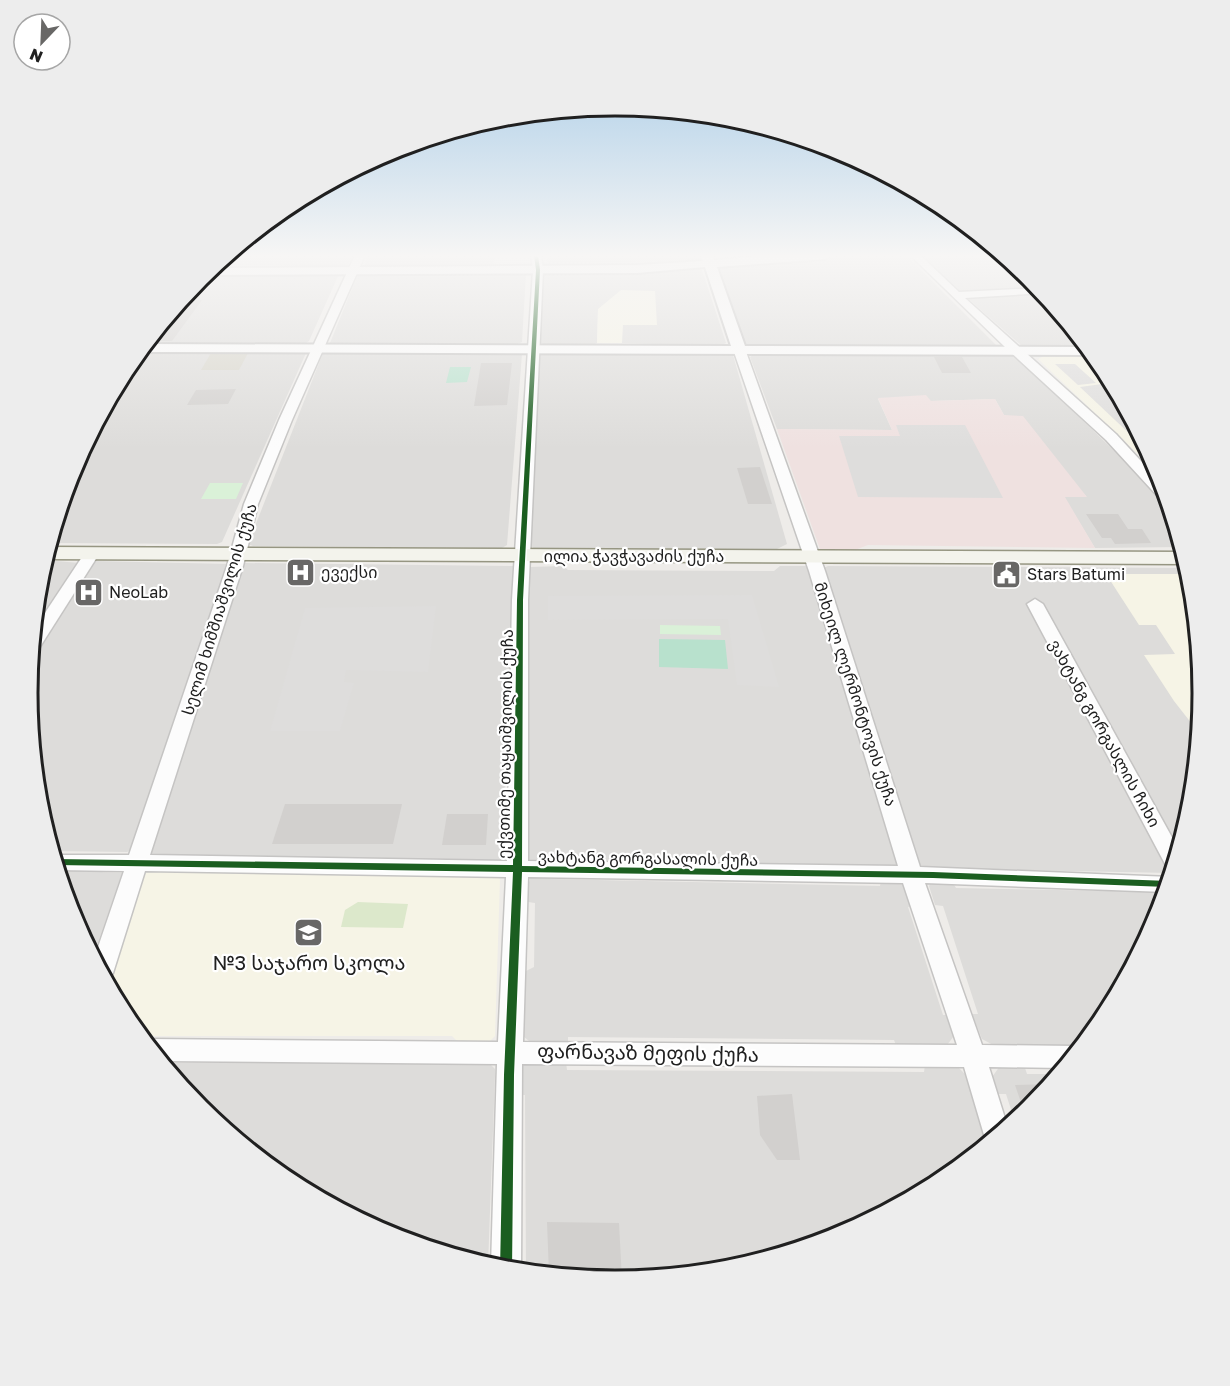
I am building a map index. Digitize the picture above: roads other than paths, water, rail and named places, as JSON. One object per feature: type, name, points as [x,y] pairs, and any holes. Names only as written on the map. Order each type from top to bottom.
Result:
[{"type":"main road","name":"ილია ჭავჭავაძის ქუჩა","points":[[55,553],[1176,558]]},
{"type":"street","name":"სელიმ ხიმშიაშვილის ქუჩა","points":[[104,962],[235,566],[238,541],[254,494],[329,320]]},
{"type":"street","name":"ექვთიმე თაყაიშვილის ქუჩა","points":[[506,1260],[523,555],[534,320]]},
{"type":"street","name":"მიხეილ ლერმონტოვის ქუჩა","points":[[729,320],[813,557],[994,1128]]},
{"type":"street","points":[[982,320],[1111,437],[1153,483]]},
{"type":"street","points":[[152,348],[1080,351]]},
{"type":"street","points":[[41,632],[91,554]]},
{"type":"street","name":"ვახტანგ გორგასლის ჩიხი","points":[[1035,603],[1170,853]]},
{"type":"street","name":"ვახტანგ გორგასალის ქუჩა","points":[[63,862],[913,875],[1160,884]]},
{"type":"street","name":"ფარნავაზ მეფის ქუჩა","points":[[161,1050],[1063,1057]]},
{"type":"place","name":"ევექსი","points":[[300,572]]},
{"type":"place","name":"Stars Batumi","points":[[1006,574]]},
{"type":"place","name":"NeoLab","points":[[88,592]]},
{"type":"place","name":"№3 საჯარო სკოლა","points":[[309,932]]}]
